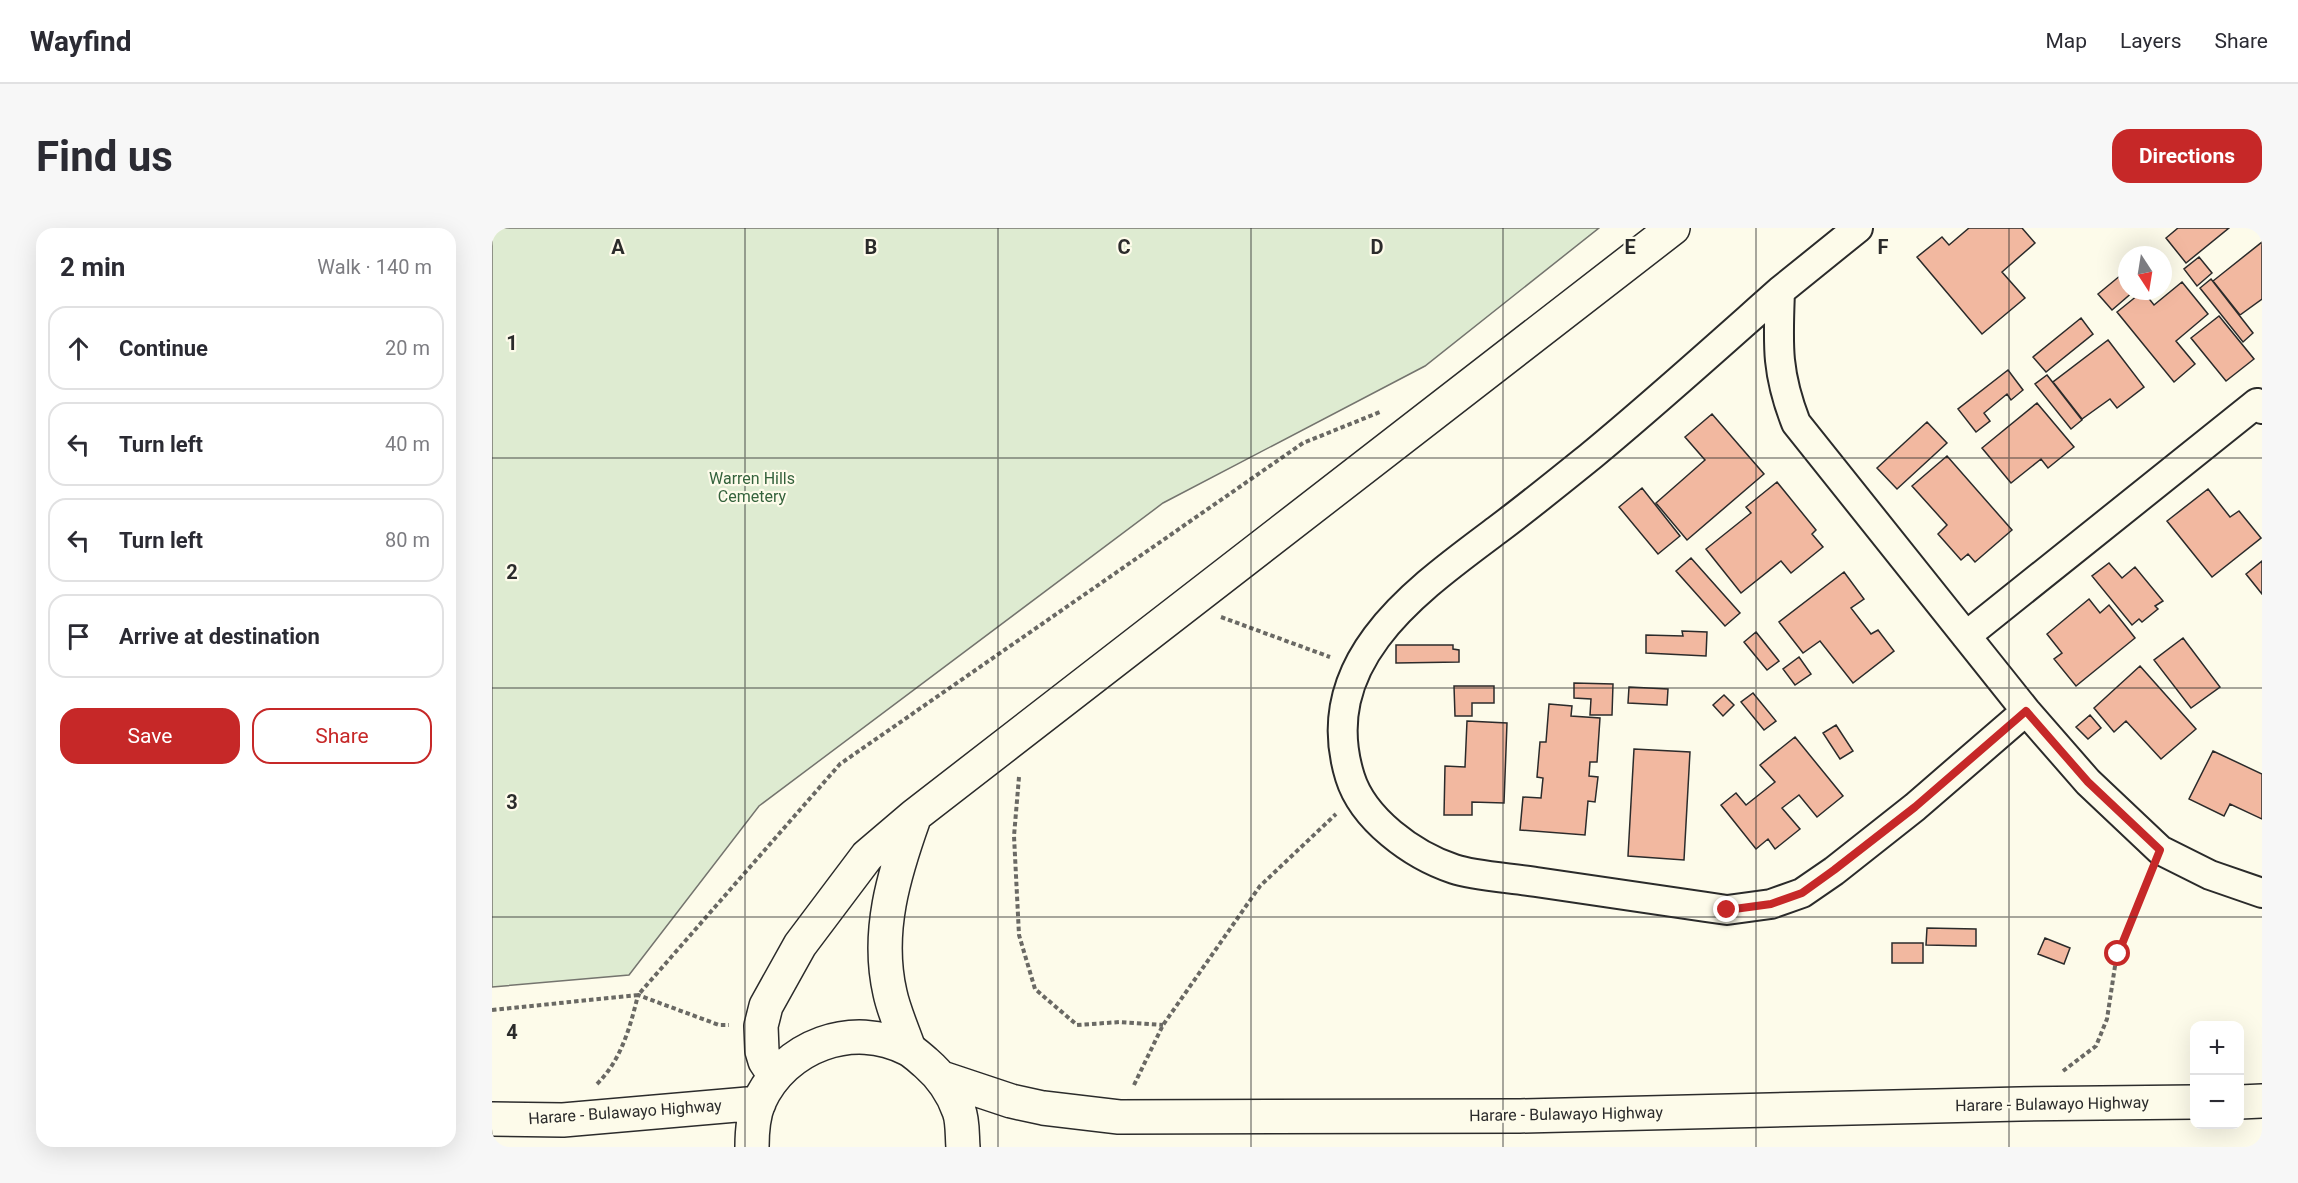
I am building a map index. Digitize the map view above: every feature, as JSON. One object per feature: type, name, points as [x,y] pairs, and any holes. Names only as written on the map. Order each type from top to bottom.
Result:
[{"type":"main road","points":[[752,1147],[752,1128],[767,1089],[761,1026],[766,1006],[800,945],[867,856],[914,816],[1673,228]]},
{"type":"main road","points":[[909,1049],[890,993],[886,957],[887,909],[895,871],[914,816]]},
{"type":"main road","name":"Harare - Bulawayo Highway","points":[[492,1119],[563,1120],[767,1089],[796,1055],[823,1042],[852,1036],[882,1039],[909,1049],[942,1077],[1011,1101],[1043,1108],[1119,1117],[1520,1116],[2190,1102]]},
{"type":"main road","name":"Harare - Bulawayo Highway","points":[[942,1077],[960,1112],[963,1147]]},
{"type":"main road","points":[[2244,1101],[2262,1101]]},
{"type":"street","points":[[1858,228],[1780,291],[1644,412],[1527,508],[1409,599],[1380,633],[1359,667],[1343,708],[1342,732],[1345,758],[1356,795],[1374,817],[1413,850],[1455,870],[1727,910],[1771,904],[1802,893],[1915,807],[2026,711]]},
{"type":"street","points":[[1780,291],[1778,350],[1786,398],[1796,423],[2026,711],[2088,782],[2160,850],[2210,875],[2262,893]]},
{"type":"street","points":[[1966,636],[2260,403]]},
{"type":"path","points":[[563,1120],[606,1074],[628,1035],[638,995],[840,764],[1303,443],[1385,410]]},
{"type":"path","points":[[1187,605],[1359,667]]},
{"type":"path","points":[[1019,776],[1014,836],[1019,935],[1035,989],[1077,1025],[1120,1022],[1163,1025]]},
{"type":"path","points":[[1119,1117],[1163,1025],[1260,886],[1356,795]]},
{"type":"path","points":[[2020,1104],[2096,1046],[2107,1019],[2118,954],[2160,850]]},
{"type":"path","points":[[492,1010],[638,995],[719,1025],[761,1026]]},
{"type":"green space","name":"Warren Hills Cemetery","points":[[492,228],[1599,228],[1425,366],[1163,503],[759,806],[629,975],[492,987]]},
{"type":"building","points":[[1969,228],[2022,228],[2035,243],[2002,272],[2025,298],[1982,334],[1917,257],[1942,237],[1949,245]]},
{"type":"building","points":[[2178,228],[2229,228],[2186,263],[2166,238]]},
{"type":"building","points":[[2262,242],[2262,299],[2240,315],[2213,281]]},
{"type":"building","points":[[2199,257],[2212,273],[2197,286],[2184,269]]},
{"type":"building","points":[[2118,277],[2118,300],[2124,300],[2112,310],[2098,294]]},
{"type":"building","points":[[2211,279],[2253,333],[2243,342],[2200,288]]},
{"type":"building","points":[[2182,282],[2208,314],[2176,341],[2195,364],[2174,382],[2117,312],[2132,300],[2150,300],[2154,305],[2160,300],[2172,300],[2172,290]]},
{"type":"building","points":[[2219,316],[2254,359],[2226,381],[2191,338]]},
{"type":"building","points":[[2081,318],[2093,334],[2046,372],[2033,357]]},
{"type":"building","points":[[2108,340],[2144,387],[2117,408],[2110,399],[2082,419],[2053,382]]},
{"type":"building","points":[[2008,370],[2023,390],[2011,400],[2007,394],[1984,413],[1990,421],[1976,432],[1958,409]]},
{"type":"building","points":[[2047,375],[2082,420],[2071,429],[2035,384]]},
{"type":"building","points":[[2037,403],[2074,447],[2048,468],[2041,459],[2011,483],[1982,448]]},
{"type":"building","points":[[1712,414],[1764,474],[1687,540],[1656,503],[1705,460],[1685,437]]},
{"type":"building","points":[[1927,422],[1947,443],[1897,489],[1877,468]]},
{"type":"building","points":[[1947,456],[2012,530],[1975,562],[1968,554],[1961,560],[1938,534],[1947,525],[1912,486]]},
{"type":"building","points":[[1777,482],[1816,530],[1812,534],[1823,547],[1791,573],[1781,561],[1741,593],[1706,549],[1751,513],[1746,507]]},
{"type":"building","points":[[1642,488],[1680,536],[1658,554],[1619,507]]},
{"type":"building","points":[[2208,489],[2230,517],[2239,511],[2261,538],[2212,577],[2167,521]]},
{"type":"building","points":[[1691,558],[1740,613],[1725,626],[1676,571]]},
{"type":"building","points":[[2262,561],[2262,594],[2246,574]]},
{"type":"building","points":[[2109,563],[2122,578],[2135,567],[2163,601],[2155,606],[2158,609],[2142,622],[2139,619],[2132,625],[2092,576]]},
{"type":"building","points":[[1844,572],[1864,599],[1851,608],[1871,634],[1878,630],[1894,651],[1853,683],[1820,641],[1803,653],[1779,622]]},
{"type":"building","points":[[2089,599],[2100,613],[2109,605],[2135,638],[2076,686],[2054,659],[2062,653],[2047,634]]},
{"type":"building","points":[[1682,631],[1707,632],[1706,656],[1646,653],[1646,635],[1683,636]]},
{"type":"building","points":[[1756,632],[1779,661],[1767,670],[1744,642]]},
{"type":"building","points":[[2183,638],[2220,687],[2191,708],[2154,660]]},
{"type":"building","points":[[1396,645],[1453,645],[1453,649],[1459,650],[1459,662],[1396,663]]},
{"type":"building","points":[[1799,657],[1811,674],[1795,685],[1783,669]]},
{"type":"building","points":[[2140,666],[2196,729],[2161,759],[2126,721],[2114,732],[2094,708]]},
{"type":"building","points":[[1574,683],[1613,684],[1612,715],[1590,715],[1591,699],[1574,698]]},
{"type":"building","points":[[1454,686],[1494,686],[1494,703],[1472,703],[1472,716],[1455,716]]},
{"type":"building","points":[[1629,687],[1668,689],[1667,705],[1628,703]]},
{"type":"building","points":[[1753,693],[1776,721],[1764,730],[1741,702]]},
{"type":"building","points":[[1724,695],[1734,705],[1723,716],[1713,705]]},
{"type":"building","points":[[1549,704],[1572,706],[1571,716],[1600,718],[1597,762],[1590,762],[1589,776],[1598,777],[1595,802],[1588,801],[1585,835],[1520,830],[1523,797],[1541,798],[1543,778],[1537,777],[1540,742],[1546,742]]},
{"type":"building","points":[[2090,715],[2101,728],[2088,739],[2076,727]]},
{"type":"building","points":[[1467,721],[1507,723],[1504,803],[1472,802],[1472,815],[1444,815],[1445,766],[1465,767]]},
{"type":"building","points":[[1836,725],[1853,751],[1840,759],[1823,733]]},
{"type":"building","points":[[1795,737],[1843,796],[1817,817],[1799,795],[1782,808],[1800,829],[1775,849],[1768,839],[1756,849],[1721,805],[1736,793],[1746,805],[1775,782],[1760,765]]},
{"type":"building","points":[[1634,749],[1690,752],[1684,860],[1628,856]]},
{"type":"building","points":[[2213,751],[2262,774],[2262,819],[2230,804],[2224,816],[2189,799]]},
{"type":"building","points":[[1927,928],[1976,929],[1976,946],[1926,945]]},
{"type":"building","points":[[2045,938],[2070,948],[2064,964],[2038,954]]},
{"type":"building","points":[[1892,943],[1923,943],[1923,963],[1892,963]]},
{"type":"route","points":[[1727,910],[1771,904],[1802,893],[1915,807],[2026,711],[2088,782],[2160,850],[2118,954]]}]
